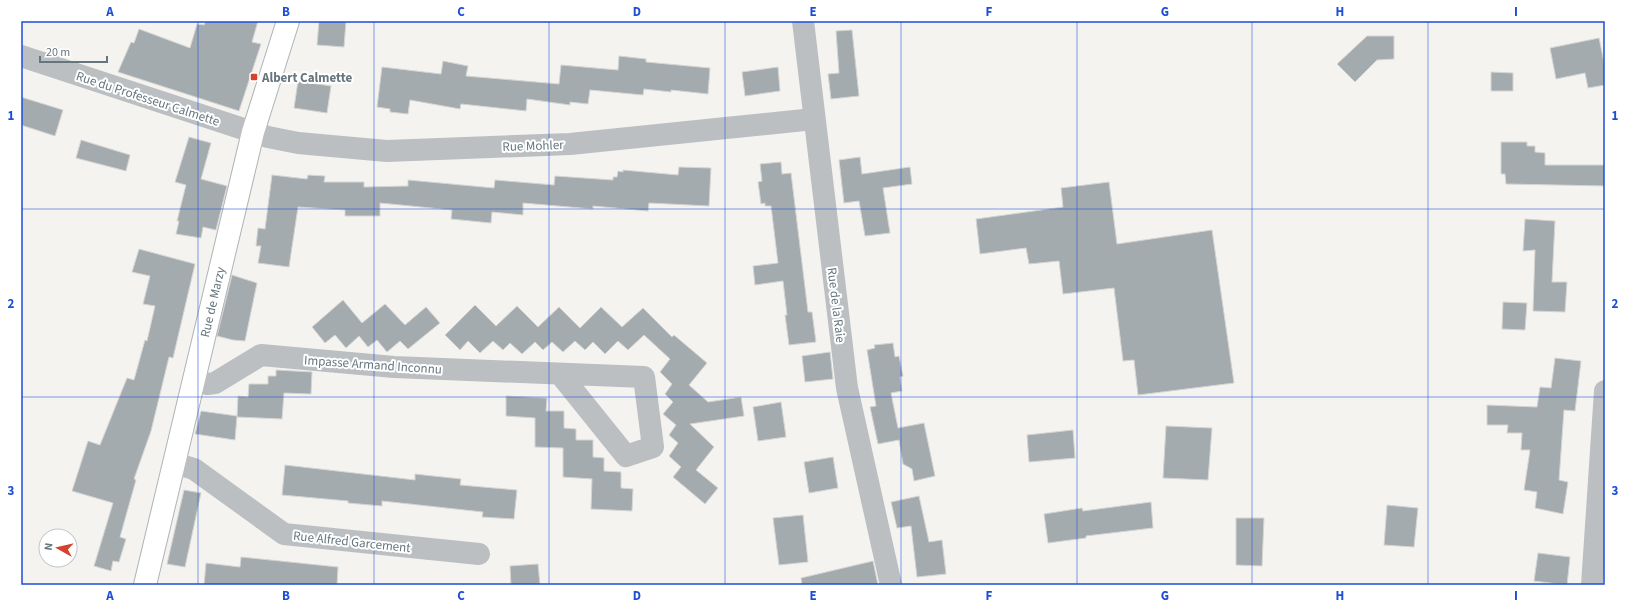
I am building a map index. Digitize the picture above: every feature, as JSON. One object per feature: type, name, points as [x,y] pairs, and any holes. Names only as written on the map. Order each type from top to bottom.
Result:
[{"type":"main road","name":"Rue de Marzy","points":[[145,585],[253,132],[288,21]]},
{"type":"street","name":"Rue de la Raie","points":[[803,21],[847,388],[891,585]]},
{"type":"street","name":"Rue du Professeur Calmette","points":[[21,56],[253,132]]},
{"type":"street","name":"Rue Mohler","points":[[253,132],[292,142],[386,152],[570,144],[814,119]]},
{"type":"street","name":"Impasse Armand Inconnu","points":[[194,381],[207,384],[215,383],[261,355],[394,367],[644,377],[653,447],[626,456],[560,374]]},
{"type":"street","points":[[1592,585],[1605,391]]},
{"type":"street","name":"Rue Alfred Garcement","points":[[174,463],[194,469],[284,534],[479,554]]},
{"type":"building","points":[[206,21],[258,21],[252,42],[261,44],[239,111],[118,72],[131,42],[134,43],[139,29],[190,48],[197,24],[204,25]]},
{"type":"building","points":[[319,21],[346,21],[344,47],[317,45]]},
{"type":"building","points":[[852,30],[859,96],[831,99],[828,74],[839,73],[836,31]]},
{"type":"building","points":[[1367,36],[1394,36],[1394,59],[1377,60],[1355,82],[1337,64]]},
{"type":"building","points":[[1599,38],[1605,67],[1605,85],[1588,88],[1585,73],[1556,79],[1550,48]]},
{"type":"building","points":[[619,56],[646,59],[646,62],[710,68],[708,94],[644,89],[643,95],[590,90],[588,104],[570,102],[570,105],[527,99],[526,111],[461,104],[460,109],[410,100],[408,114],[390,112],[390,109],[377,107],[382,67],[441,74],[443,61],[468,66],[466,76],[559,84],[561,65],[618,70]]},
{"type":"building","points":[[778,67],[780,91],[745,96],[742,72]]},
{"type":"building","points":[[1491,72],[1513,73],[1513,91],[1491,91]]},
{"type":"building","points":[[298,81],[331,86],[327,113],[294,108]]},
{"type":"building","points":[[21,97],[63,110],[55,136],[21,125]]},
{"type":"building","points":[[189,137],[211,143],[201,179],[227,186],[216,230],[203,227],[201,238],[176,234],[179,221],[177,221],[186,185],[175,182]]},
{"type":"building","points":[[81,140],[130,155],[126,171],[76,158]]},
{"type":"building","points":[[1501,142],[1527,142],[1527,146],[1535,146],[1535,152],[1545,153],[1545,165],[1605,165],[1605,186],[1506,184],[1505,174],[1501,174]]},
{"type":"building","points":[[860,157],[862,174],[910,167],[912,184],[883,188],[890,233],[865,236],[859,201],[844,203],[839,160]]},
{"type":"building","points":[[781,162],[782,174],[791,173],[808,312],[812,312],[816,342],[789,345],[783,281],[755,285],[753,266],[778,263],[771,206],[765,206],[765,203],[761,204],[758,182],[762,181],[760,164]]},
{"type":"building","points":[[679,167],[711,168],[709,206],[649,203],[648,211],[593,206],[593,209],[523,203],[523,215],[492,212],[491,223],[451,219],[452,210],[380,203],[380,216],[345,216],[345,210],[298,207],[289,267],[258,263],[261,246],[256,246],[258,228],[265,229],[272,175],[307,179],[308,175],[325,176],[324,182],[364,182],[364,187],[408,186],[408,180],[494,188],[495,180],[554,185],[555,176],[613,180],[613,177],[617,177],[618,171],[623,172],[623,170],[678,175]]},
{"type":"building","points":[[1109,182],[1117,244],[1212,230],[1234,383],[1138,395],[1134,360],[1123,361],[1114,288],[1063,294],[1059,261],[1029,264],[1026,248],[980,254],[976,219],[1063,207],[1061,188]]},
{"type":"building","points":[[1525,219],[1555,221],[1552,282],[1567,282],[1565,312],[1533,311],[1535,250],[1523,251]]},
{"type":"building","points":[[139,249],[195,264],[173,358],[169,357],[151,431],[134,479],[136,480],[120,537],[126,539],[119,562],[113,561],[111,571],[94,566],[113,503],[72,491],[88,441],[100,445],[127,378],[134,380],[145,340],[147,341],[155,306],[143,304],[150,276],[132,272]]},
{"type":"building","points":[[232,275],[257,283],[245,341],[217,336]]},
{"type":"building","points":[[343,300],[362,323],[385,304],[405,325],[426,307],[440,323],[408,349],[400,341],[387,352],[377,340],[368,347],[359,336],[346,348],[335,335],[325,343],[312,327]]},
{"type":"building","points":[[1503,302],[1527,303],[1525,330],[1502,329]]},
{"type":"building","points":[[475,305],[496,326],[517,306],[538,327],[559,307],[580,328],[601,307],[622,327],[643,308],[672,337],[674,335],[707,363],[689,385],[708,402],[741,397],[744,416],[690,424],[714,447],[696,470],[718,488],[705,504],[673,477],[681,467],[669,456],[678,443],[669,435],[676,425],[663,414],[673,402],[665,394],[672,384],[660,372],[670,359],[644,335],[628,350],[618,341],[605,354],[593,342],[585,350],[575,341],[563,352],[552,342],[543,350],[535,342],[522,354],[510,343],[503,350],[493,341],[480,353],[468,341],[460,350],[445,335]]},
{"type":"building","points":[[893,343],[895,357],[899,356],[903,376],[900,377],[902,391],[891,393],[898,428],[924,423],[935,476],[914,481],[912,469],[903,464],[899,440],[878,444],[870,407],[876,406],[867,350],[875,348],[874,345]]},
{"type":"building","points":[[830,352],[833,379],[805,382],[802,356]]},
{"type":"building","points":[[1555,358],[1581,361],[1575,411],[1564,410],[1559,480],[1568,482],[1563,514],[1535,508],[1537,492],[1524,490],[1530,450],[1521,450],[1522,433],[1507,433],[1508,425],[1487,425],[1487,405],[1537,407],[1540,387],[1551,388]]},
{"type":"building","points":[[276,370],[312,372],[311,394],[284,393],[282,419],[237,417],[238,396],[248,397],[249,384],[268,384],[268,376],[276,376]]},
{"type":"building","points":[[506,396],[547,398],[546,411],[564,411],[564,428],[576,429],[576,440],[593,440],[593,457],[604,458],[604,471],[621,472],[621,488],[633,489],[632,511],[591,509],[592,479],[563,477],[563,448],[535,447],[535,418],[506,416]]},
{"type":"building","points":[[781,402],[786,437],[758,441],[753,407]]},
{"type":"building","points":[[201,411],[237,416],[235,440],[195,434]]},
{"type":"building","points":[[1166,426],[1212,428],[1208,480],[1163,478]]},
{"type":"building","points":[[1073,430],[1075,458],[1029,462],[1027,435]]},
{"type":"building","points":[[833,457],[838,488],[809,493],[804,462]]},
{"type":"building","points":[[285,465],[415,480],[415,474],[461,479],[460,485],[517,490],[514,519],[482,517],[483,512],[382,501],[382,506],[348,503],[348,501],[282,495]]},
{"type":"building","points":[[184,490],[201,493],[185,567],[167,564]]},
{"type":"building","points":[[919,496],[929,542],[942,540],[946,574],[917,577],[911,526],[897,528],[891,502]]},
{"type":"building","points":[[1151,502],[1153,528],[1086,536],[1086,538],[1048,543],[1044,514],[1082,508],[1083,511]]},
{"type":"building","points":[[1387,505],[1418,508],[1414,547],[1384,545]]},
{"type":"building","points":[[803,515],[808,562],[779,565],[773,518]]},
{"type":"building","points":[[1236,518],[1264,518],[1262,566],[1236,565]]},
{"type":"building","points":[[1538,553],[1570,557],[1567,585],[1534,581]]},
{"type":"building","points":[[241,557],[338,567],[337,585],[204,585],[206,563],[240,567]]},
{"type":"building","points":[[873,561],[878,585],[802,585],[801,578]]},
{"type":"building","points":[[538,564],[540,585],[511,585],[510,566]]},
{"type":"place","name":"Albert Calmette","points":[[254,77]]}]
